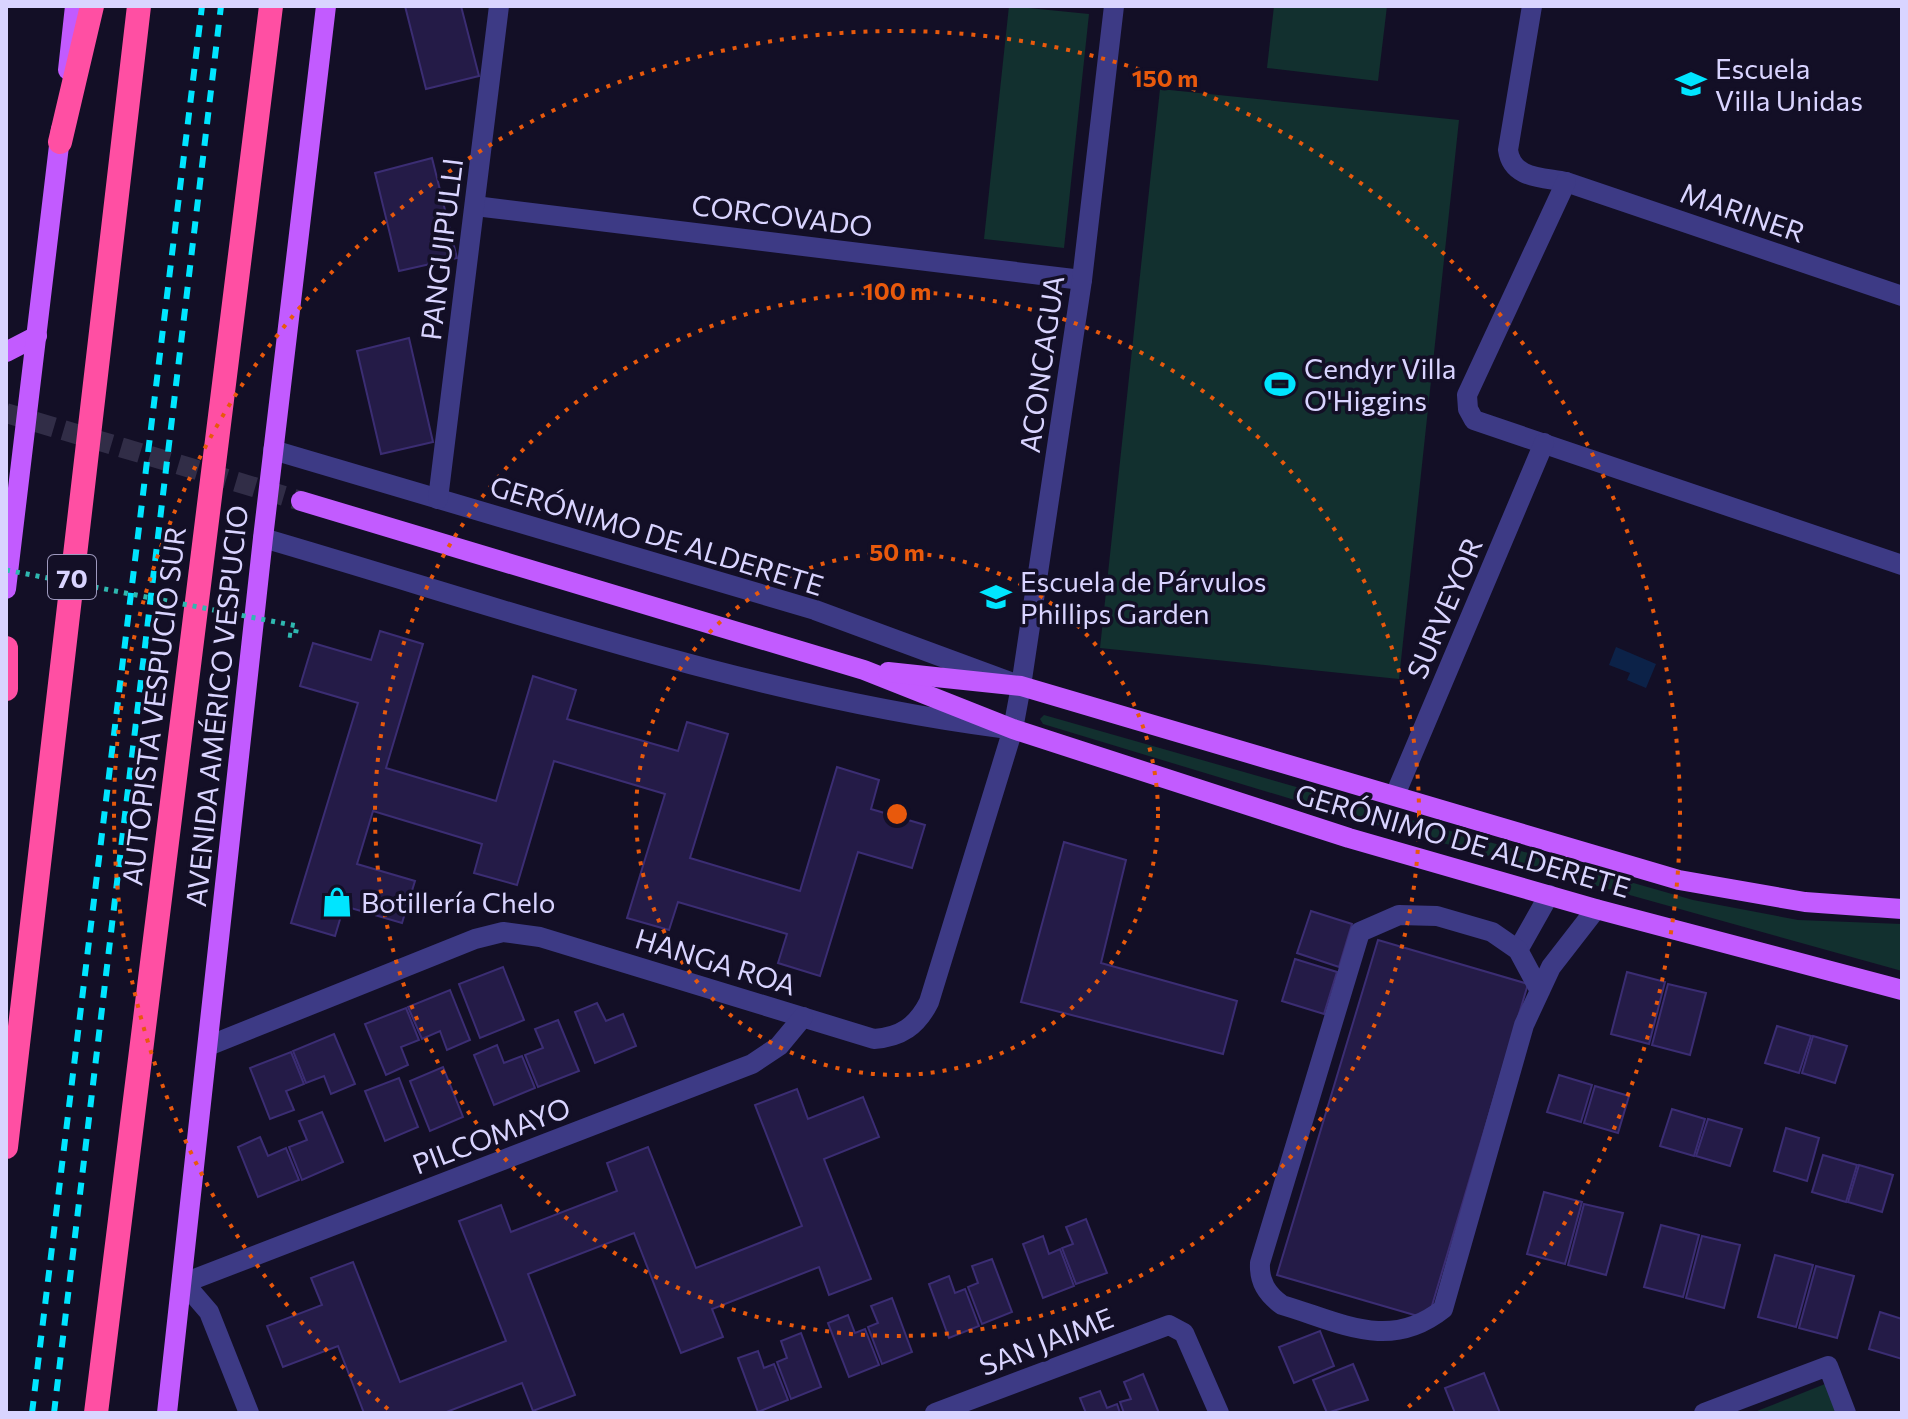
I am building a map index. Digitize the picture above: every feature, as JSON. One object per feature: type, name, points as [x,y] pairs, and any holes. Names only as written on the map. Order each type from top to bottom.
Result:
[{"type":"highway","points":[[60,142],[92,6]]},
{"type":"highway","name":"70","points":[[6,1147],[139,6]]},
{"type":"highway","name":"AUTOPISTA VESPUCIO SUR","points":[[96,1413],[271,6]]},
{"type":"highway","points":[[6,648],[6,689]]},
{"type":"main road","points":[[7,571],[75,6]]},
{"type":"main road","name":"AVENIDA AMÉRICO VESPUCIO","points":[[167,1413],[184,1283],[263,538],[326,6]]},
{"type":"main road","points":[[6,352],[37,336]]},
{"type":"main road","name":"GERÓNIMO DE ALDERETE","points":[[301,501],[864,670],[1013,729],[1349,838],[1596,909],[1902,990]]},
{"type":"main road","name":"GERÓNIMO DE ALDERETE","points":[[864,670],[1021,686],[1679,880],[1805,902],[1902,909]]},
{"type":"street","name":"PANGUIPULLI","points":[[438,499],[499,6]]},
{"type":"street","name":"ACONCAGUA","points":[[1013,729],[1082,280],[1114,6]]},
{"type":"street","name":"MARINER","points":[[1532,6],[1508,150],[1510,163],[1516,171],[1566,182],[1902,296]]},
{"type":"street","points":[[1566,182],[1467,395],[1468,409],[1474,420],[1902,565]]},
{"type":"street","name":"CORCOVADO","points":[[475,206],[1082,280]]},
{"type":"street","name":"SURVEYOR","points":[[1395,795],[1544,443]]},
{"type":"street","name":"GERÓNIMO DE ALDERETE","points":[[273,450],[815,610],[1021,686]]},
{"type":"street","name":"GERÓNIMO DE ALDERETE","points":[[263,538],[775,688],[894,712],[1013,729]]},
{"type":"street","name":"HANGA ROA","points":[[208,1046],[475,939],[503,932],[540,937],[874,1039],[905,1031],[923,1013],[1013,729]]},
{"type":"street","points":[[1518,950],[1549,895]]},
{"type":"street","points":[[1540,991],[1518,950],[1492,932],[1437,916],[1399,915],[1360,932],[1260,1263],[1262,1281],[1273,1298],[1282,1305],[1378,1334],[1416,1326],[1443,1309],[1461,1257],[1524,1025],[1540,991],[1551,967],[1596,909]]},
{"type":"street","name":"PILCOMAYO","points":[[184,1283],[752,1064],[779,1046],[803,1017]]},
{"type":"street","points":[[184,1283],[209,1312],[249,1413]]},
{"type":"street","name":"SAN JAIME","points":[[935,1413],[1160,1327],[1178,1327],[1189,1340],[1219,1413]]},
{"type":"street","points":[[1704,1413],[1828,1366],[1846,1413]]},
{"type":"path","points":[[7,571],[297,626],[295,636],[288,635]]},
{"type":"green space","points":[[1009,6],[1089,14],[1064,248],[984,239]]},
{"type":"green space","points":[[1274,6],[1387,6],[1378,81],[1267,68]]},
{"type":"green space","name":"Cendyr Villa O'Higgins","points":[[1160,89],[1459,120],[1399,679],[1100,648]]},
{"type":"green space","points":[[1044,715],[1693,900],[1798,920],[1902,924],[1902,971],[1364,821],[1043,724],[1040,719]]},
{"type":"green space","points":[[1825,1384],[1837,1413],[1752,1413]]},
{"type":"water","points":[[1616,647],[1656,664],[1646,688],[1627,680],[1630,673],[1609,665]]},
{"type":"building","points":[[405,6],[461,6],[479,76],[426,89]]},
{"type":"building","points":[[432,158],[457,258],[399,271],[375,173]]},
{"type":"building","points":[[409,338],[433,442],[381,454],[357,351]]},
{"type":"building","points":[[380,631],[423,644],[386,768],[496,801],[533,676],[576,690],[567,719],[678,751],[687,722],[728,734],[690,858],[800,891],[837,767],[879,780],[871,809],[925,825],[912,868],[858,852],[820,976],[778,963],[787,934],[678,902],[669,930],[627,918],[665,794],[554,761],[517,885],[474,873],[482,844],[373,811],[357,864],[415,881],[402,923],[344,906],[335,936],[291,923],[358,703],[300,686],[313,643],[371,660]]},
{"type":"building","points":[[1064,842],[1126,860],[1101,963],[1237,1001],[1223,1054],[1021,1002]]},
{"type":"building","points":[[1311,911],[1352,924],[1339,967],[1297,953]]},
{"type":"building","points":[[1378,940],[1528,984],[1428,1319],[1277,1275]]},
{"type":"building","points":[[1295,959],[1337,972],[1324,1014],[1282,1001]]},
{"type":"building","points":[[503,967],[524,1020],[480,1038],[459,984]]},
{"type":"building","points":[[1627,972],[1665,982],[1649,1044],[1611,1034]]},
{"type":"building","points":[[1668,984],[1706,993],[1690,1055],[1652,1045]]},
{"type":"building","points":[[450,990],[470,1040],[447,1050],[440,1031],[422,1039],[408,1007]]},
{"type":"building","points":[[597,1003],[606,1021],[623,1014],[636,1046],[595,1063],[575,1012]]},
{"type":"building","points":[[406,1008],[419,1040],[401,1047],[408,1065],[386,1075],[365,1024]]},
{"type":"building","points":[[558,1020],[579,1071],[538,1087],[525,1055],[543,1048],[535,1029]]},
{"type":"building","points":[[1777,1026],[1811,1036],[1799,1073],[1765,1063]]},
{"type":"building","points":[[334,1034],[355,1084],[331,1094],[324,1076],[306,1083],[293,1051]]},
{"type":"building","points":[[1813,1036],[1847,1046],[1835,1083],[1802,1073]]},
{"type":"building","points":[[497,1045],[504,1063],[522,1056],[535,1088],[494,1105],[474,1055]]},
{"type":"building","points":[[291,1052],[304,1084],[286,1091],[294,1110],[270,1119],[250,1068]]},
{"type":"building","points":[[443,1067],[463,1117],[430,1131],[410,1081]]},
{"type":"building","points":[[1559,1075],[1592,1085],[1581,1122],[1547,1112]]},
{"type":"building","points":[[399,1078],[418,1127],[385,1141],[365,1091]]},
{"type":"building","points":[[1595,1086],[1629,1096],[1618,1133],[1584,1123]]},
{"type":"building","points":[[797,1089],[808,1119],[863,1097],[879,1137],[824,1159],[871,1279],[829,1295],[819,1267],[712,1309],[723,1337],[681,1353],[634,1233],[528,1274],[575,1395],[533,1411],[522,1383],[444,1413],[364,1413],[338,1346],[283,1367],[267,1326],[322,1305],[311,1278],[353,1262],[400,1382],[506,1341],[459,1221],[501,1205],[511,1232],[617,1191],[607,1163],[648,1147],[696,1268],[802,1226],[755,1105]]},
{"type":"building","points":[[1672,1109],[1705,1119],[1694,1156],[1660,1146]]},
{"type":"building","points":[[322,1112],[343,1162],[302,1180],[289,1147],[307,1140],[299,1121]]},
{"type":"building","points":[[1708,1119],[1742,1129],[1730,1166],[1696,1156]]},
{"type":"building","points":[[1786,1128],[1819,1138],[1807,1181],[1774,1171]]},
{"type":"building","points":[[260,1137],[268,1156],[286,1148],[299,1180],[258,1197],[238,1147]]},
{"type":"building","points":[[1823,1155],[1857,1165],[1846,1202],[1812,1192]]},
{"type":"building","points":[[1859,1165],[1893,1175],[1882,1212],[1848,1202]]},
{"type":"building","points":[[1544,1192],[1582,1202],[1565,1264],[1527,1254]]},
{"type":"building","points":[[1584,1204],[1623,1213],[1606,1275],[1568,1265]]},
{"type":"building","points":[[1086,1219],[1107,1273],[1076,1284],[1062,1248],[1073,1244],[1066,1227]]},
{"type":"building","points":[[1661,1225],[1699,1235],[1683,1297],[1644,1287]]},
{"type":"building","points":[[1043,1236],[1049,1254],[1060,1249],[1074,1286],[1043,1298],[1023,1244]]},
{"type":"building","points":[[1702,1236],[1740,1245],[1724,1308],[1686,1298]]},
{"type":"building","points":[[1775,1255],[1813,1265],[1796,1327],[1758,1317]]},
{"type":"building","points":[[992,1259],[1012,1312],[982,1324],[968,1287],[978,1283],[972,1266]]},
{"type":"building","points":[[1816,1266],[1854,1276],[1837,1338],[1799,1328]]},
{"type":"building","points":[[949,1276],[955,1293],[965,1289],[979,1326],[949,1338],[929,1284]]},
{"type":"building","points":[[892,1298],[912,1352],[882,1364],[868,1327],[878,1323],[871,1306]]},
{"type":"building","points":[[1880,1312],[1902,1319],[1902,1359],[1869,1349]]},
{"type":"building","points":[[848,1315],[855,1333],[865,1329],[879,1365],[849,1377],[828,1323]]},
{"type":"building","points":[[1320,1331],[1334,1366],[1294,1383],[1279,1347]]},
{"type":"building","points":[[801,1333],[821,1387],[791,1399],[777,1362],[787,1358],[781,1341]]},
{"type":"building","points":[[758,1351],[764,1368],[774,1364],[788,1400],[758,1412],[738,1358]]},
{"type":"building","points":[[1353,1364],[1368,1400],[1327,1413],[1313,1380]]},
{"type":"building","points":[[1484,1373],[1500,1413],[1455,1413],[1445,1388]]},
{"type":"building","points":[[1143,1374],[1159,1413],[1124,1413],[1120,1402],[1131,1399],[1124,1382]]},
{"type":"building","points":[[1100,1391],[1107,1408],[1117,1404],[1120,1413],[1086,1413],[1080,1398]]},
{"type":"tunnel","points":[[6,413],[301,501]]},
{"type":"railway","points":[[32,1413],[202,6]]},
{"type":"railway","points":[[54,1413],[221,6]]},
{"type":"place","name":"Escuela Villa Unidas","points":[[1691,84]]},
{"type":"place","name":"Cendyr Villa O'Higgins","points":[[1280,384]]},
{"type":"place","name":"Escuela de Párvulos Phillips Garden","points":[[996,597]]},
{"type":"place","name":"Botillería Chelo","points":[[337,902]]}]
